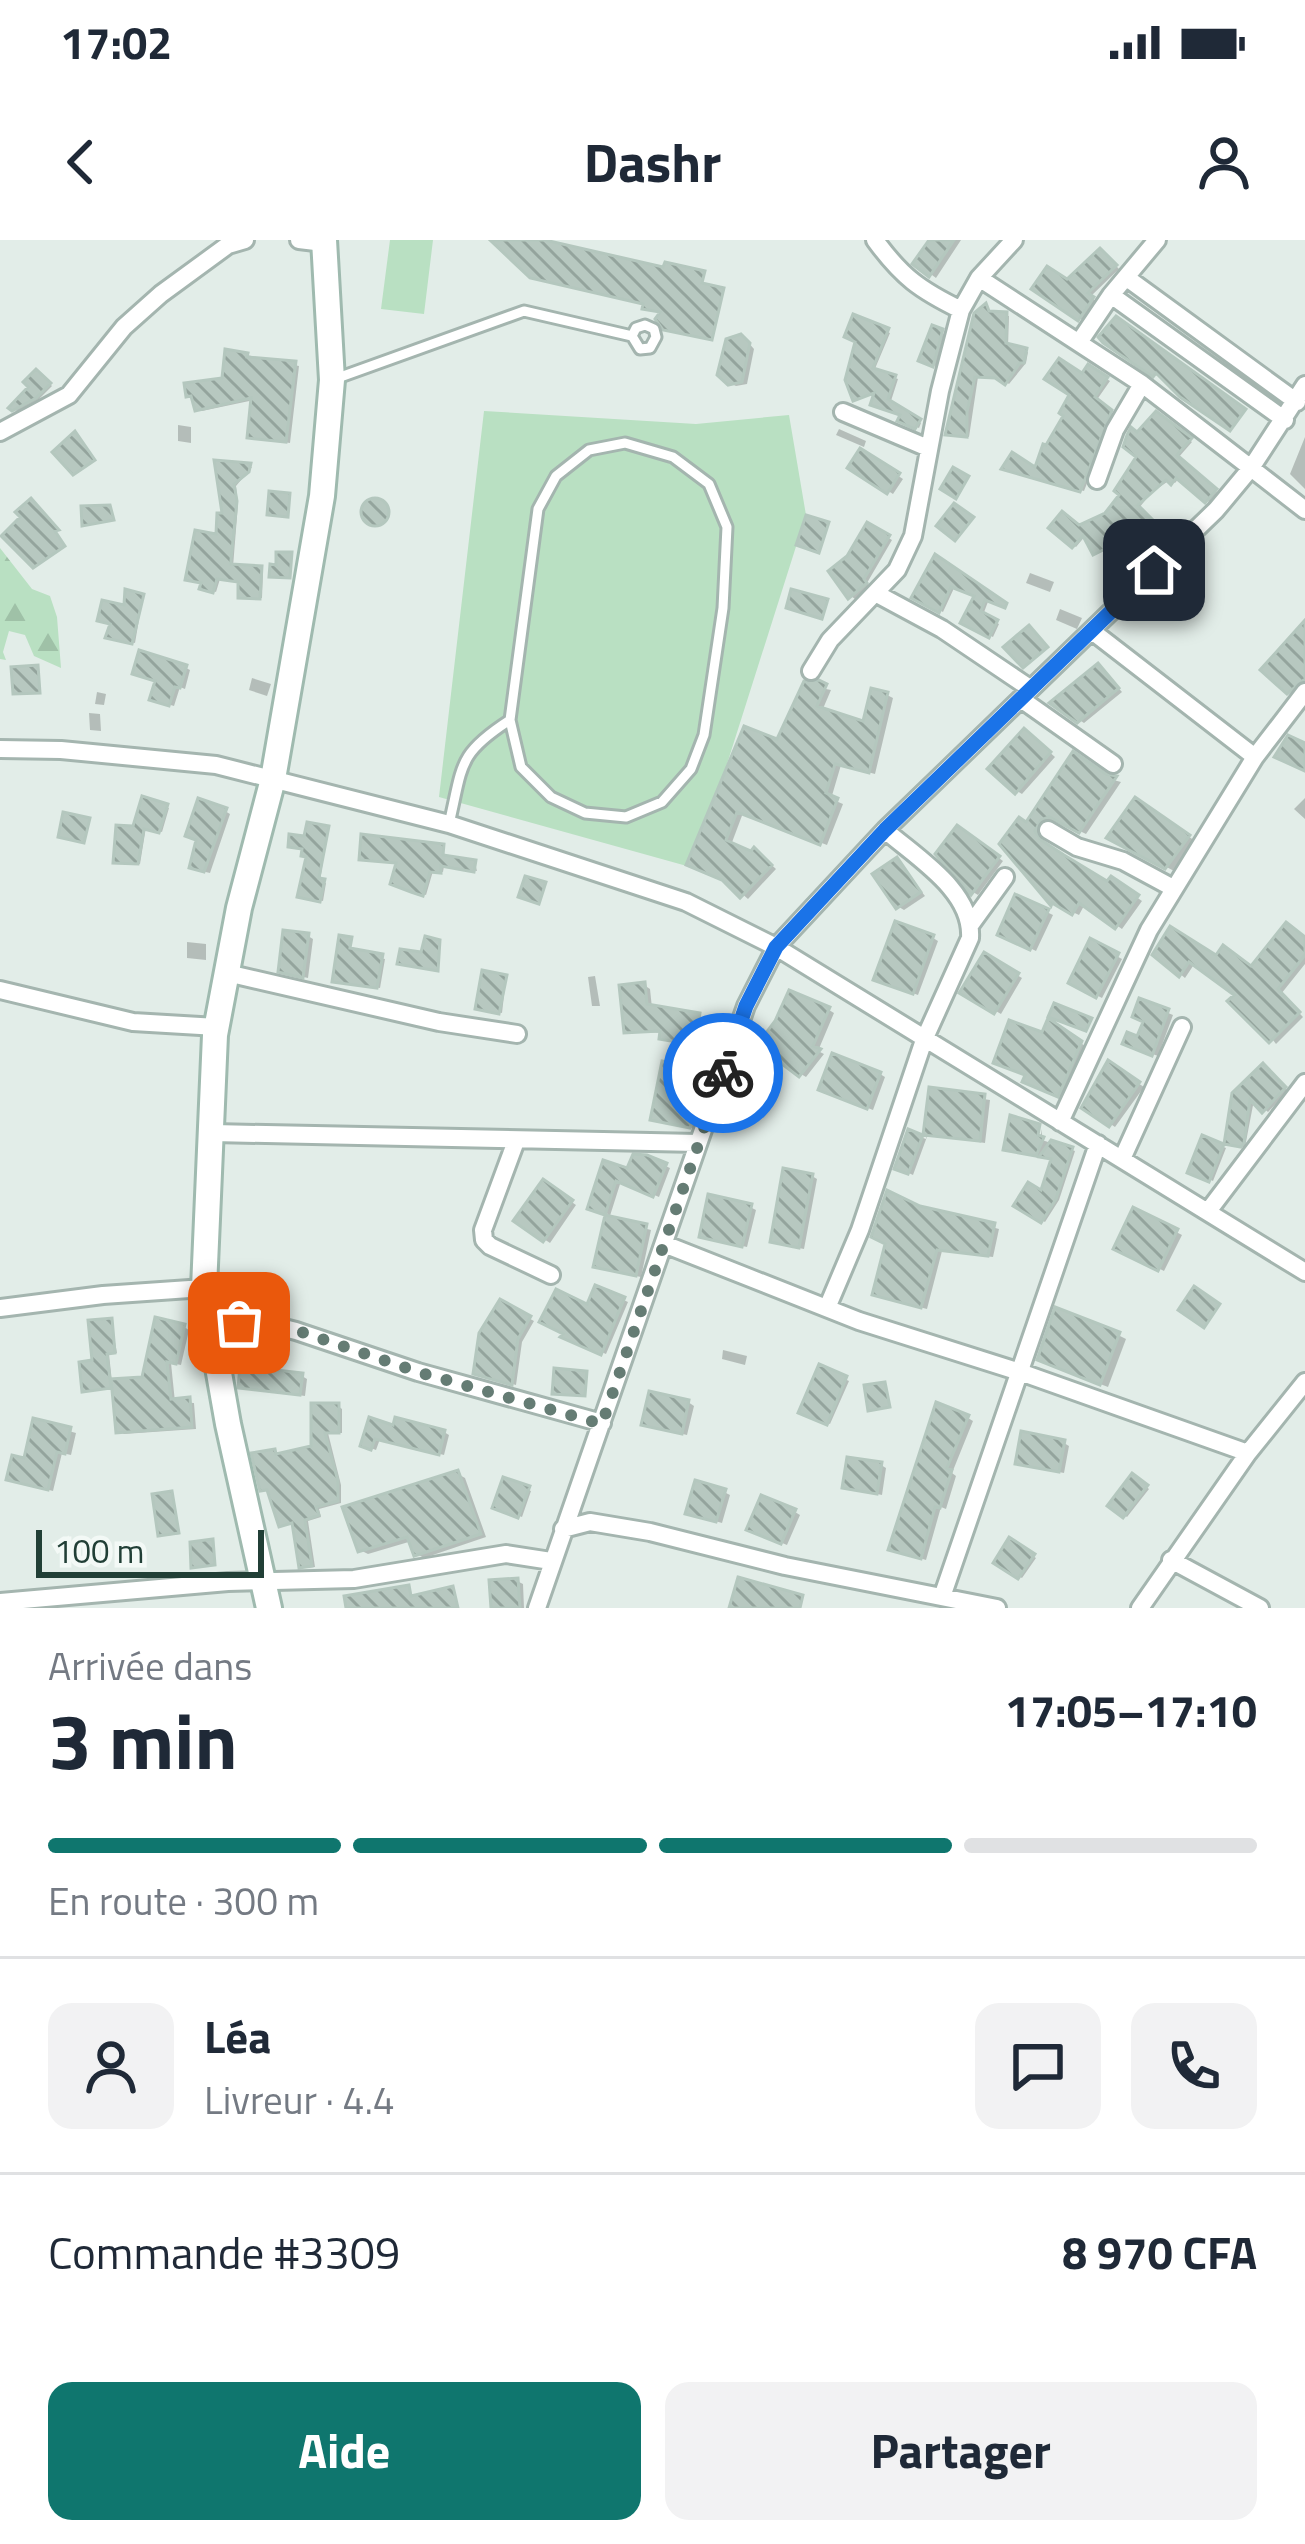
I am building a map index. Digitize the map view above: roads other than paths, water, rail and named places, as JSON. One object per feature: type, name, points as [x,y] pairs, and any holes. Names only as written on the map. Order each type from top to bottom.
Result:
[{"type":"main road","points":[[269,1608],[204,1288],[217,1027],[239,908],[273,779],[322,496],[332,380],[316,241]]},
{"type":"street","points":[[0,432],[69,395],[124,327],[161,294],[228,245],[245,240]]},
{"type":"street","points":[[875,240],[897,272],[920,290],[961,310]]},
{"type":"street","points":[[1080,341],[1156,240]]},
{"type":"street","points":[[811,670],[830,640],[897,570],[914,536],[928,448],[961,310],[1007,242]]},
{"type":"street","points":[[979,278],[1142,384],[1305,510]]},
{"type":"street","points":[[537,1608],[746,1006],[776,947],[885,830],[1216,510],[1301,394],[1127,278]]},
{"type":"street","points":[[1111,295],[1285,420]]},
{"type":"street","points":[[1097,480],[1114,430],[1142,384]]},
{"type":"street","points":[[843,412],[928,448]]},
{"type":"street","points":[[878,594],[942,629],[1113,764]]},
{"type":"street","points":[[1092,631],[1255,757]]},
{"type":"street","points":[[1060,1122],[1149,930],[1255,757],[1305,692]]},
{"type":"street","points":[[0,749],[216,765],[449,824],[686,902],[776,947],[1305,1272]]},
{"type":"street","points":[[885,830],[961,898],[971,924]]},
{"type":"street","points":[[1048,830],[1077,847],[1124,861],[1173,888]]},
{"type":"street","points":[[827,1308],[860,1230],[923,1040],[967,949],[971,924],[1006,877]]},
{"type":"street","points":[[226,974],[440,1022],[517,1034]]},
{"type":"street","points":[[0,990],[133,1022],[217,1027]]},
{"type":"street","points":[[1122,1159],[1181,1028]]},
{"type":"street","points":[[1209,1210],[1305,1083]]},
{"type":"street","points":[[213,1133],[698,1143]]},
{"type":"street","points":[[516,1141],[483,1230],[484,1240],[551,1275]]},
{"type":"street","points":[[943,1597],[1097,1144]]},
{"type":"street","points":[[664,1244],[827,1308],[1248,1453]]},
{"type":"street","points":[[0,1308],[104,1294],[204,1288]]},
{"type":"street","points":[[210,1322],[296,1330],[418,1372],[602,1424]]},
{"type":"street","points":[[1140,1608],[1248,1453],[1305,1382]]},
{"type":"street","points":[[563,1529],[590,1522],[650,1532],[785,1566],[997,1608]]},
{"type":"street","points":[[0,1602],[39,1603],[260,1580],[354,1580],[506,1555],[551,1562]]},
{"type":"street","points":[[1171,1560],[1260,1608]]},
{"type":"lane","points":[[332,380],[524,311],[632,336]]},
{"type":"lane","points":[[625,443],[673,457],[709,484],[727,527],[720,629],[704,735],[692,769],[662,802],[626,817],[585,813],[551,797],[521,767],[510,720],[538,509],[556,476],[589,450],[625,443]]},
{"type":"lane","points":[[449,824],[464,763],[474,743],[510,720]]}]
